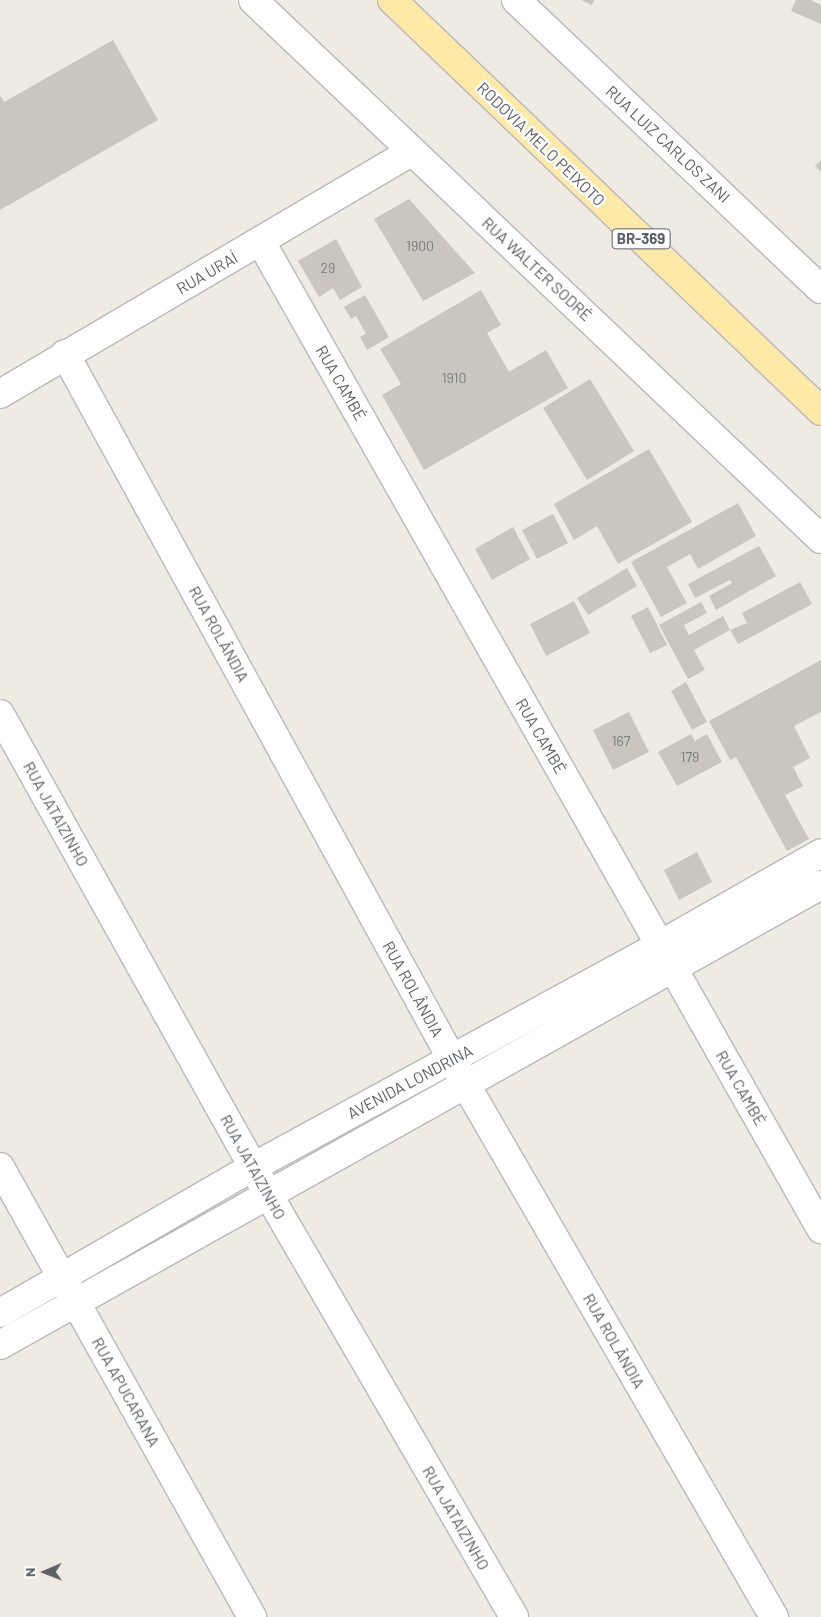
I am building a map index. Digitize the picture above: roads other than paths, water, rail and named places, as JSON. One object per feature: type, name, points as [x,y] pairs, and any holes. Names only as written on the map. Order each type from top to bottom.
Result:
[{"type":"main road","name":"RODOVIA MELO PEIXOTO","points":[[392,0],[821,411]]},
{"type":"street","name":"RUA WALTER SODRÉ","points":[[253,0],[821,539]]},
{"type":"street","name":"RUA LUIZ CARLOS ZANI","points":[[516,0],[821,289]]},
{"type":"street","name":"RUA URAÍ","points":[[0,394],[65,354],[261,242],[412,151]]},
{"type":"street","name":"RUA CAMBÉ","points":[[261,242],[821,1229]]},
{"type":"street","name":"RUA ROLÂNDIA","points":[[65,354],[466,1085],[774,1617]]},
{"type":"street","name":"RUA JATAIZINHO","points":[[0,714],[268,1194],[514,1617]]},
{"type":"street","name":"AVENIDA LONDRINA","points":[[0,1313],[253,1167],[452,1060],[821,853]]},
{"type":"street","name":"AVENIDA LONDRINA","points":[[0,1345],[821,885]]},
{"type":"street","name":"RUA APUCARANA","points":[[0,1167],[252,1617]]}]
